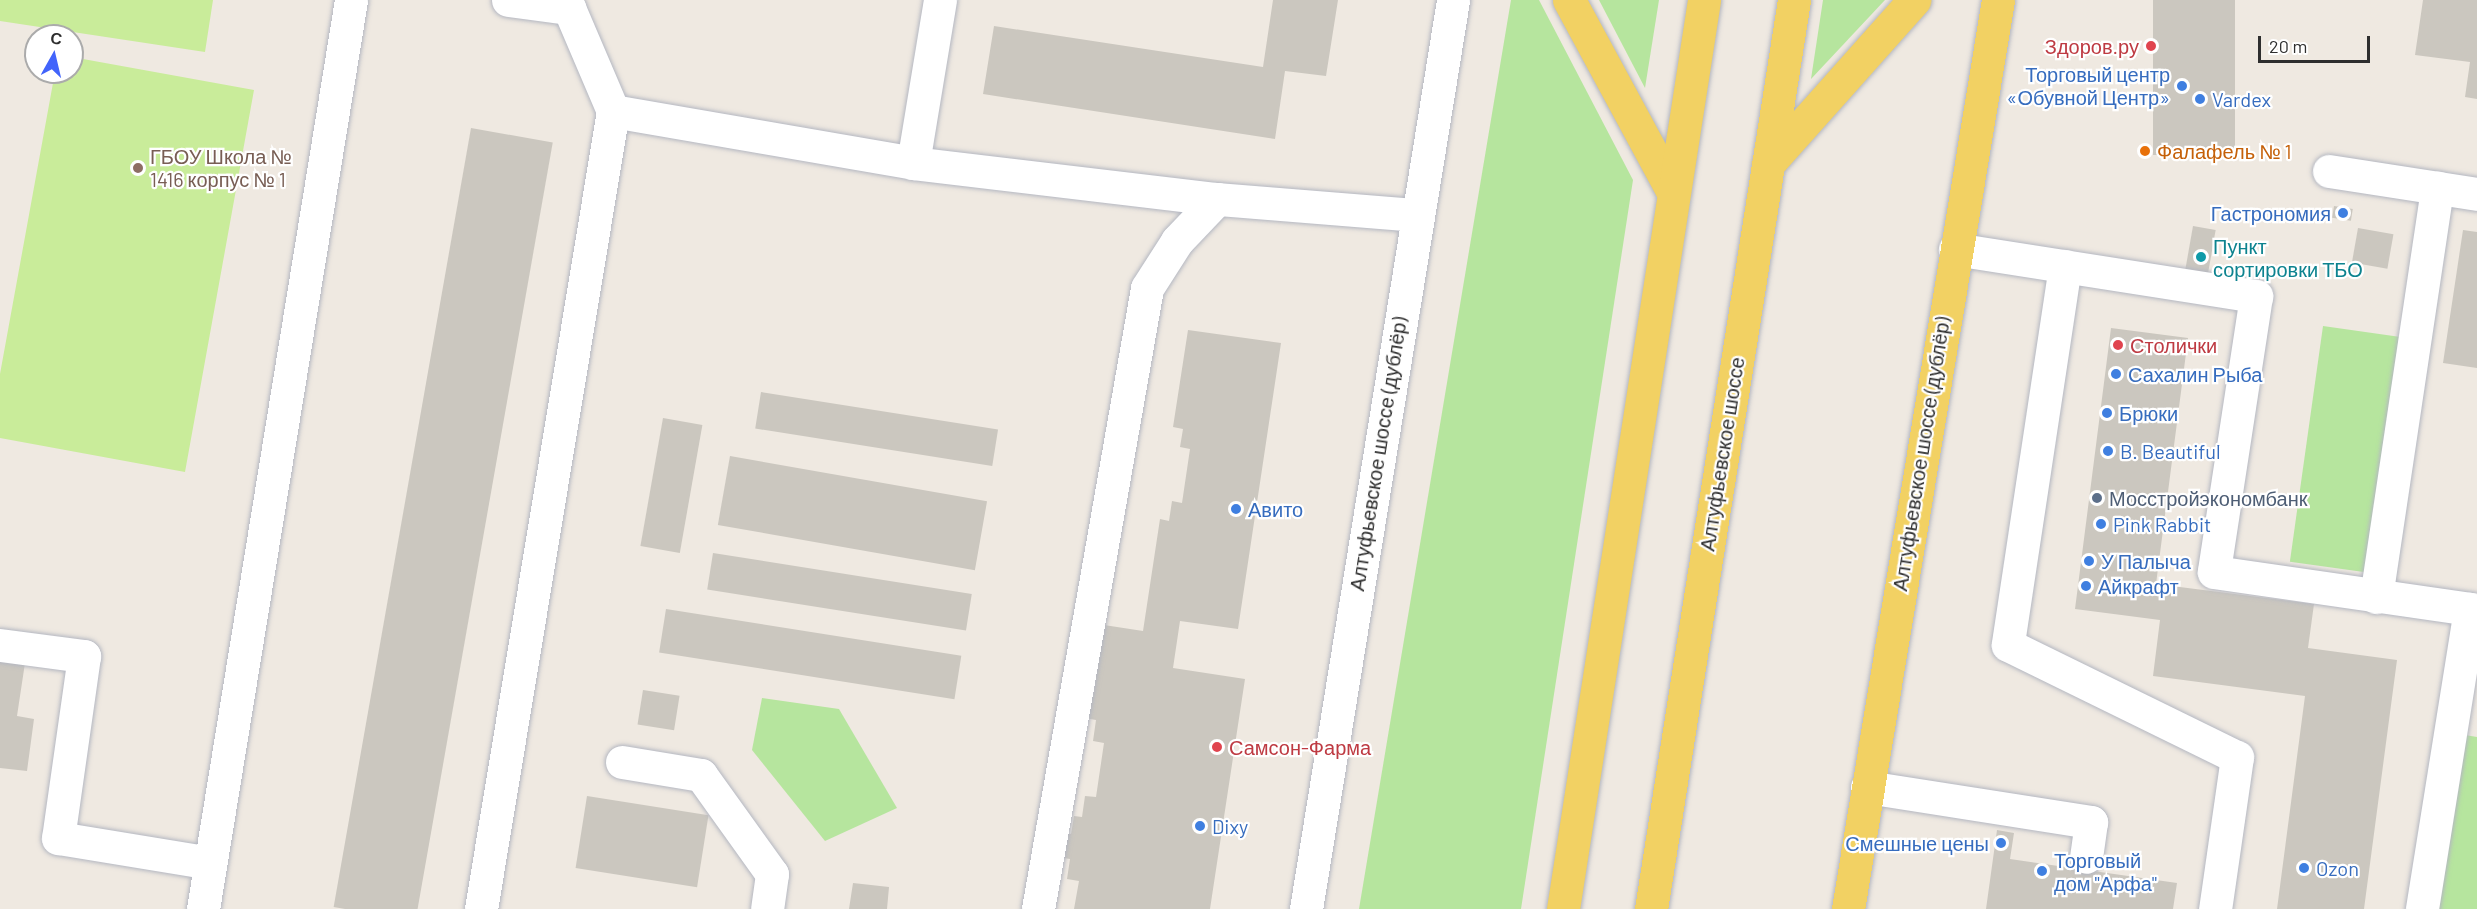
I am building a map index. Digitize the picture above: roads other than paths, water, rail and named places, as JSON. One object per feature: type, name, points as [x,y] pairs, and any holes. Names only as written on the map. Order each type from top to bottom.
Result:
[{"type":"main road","points":[[1569,0],[1674,192]]},
{"type":"main road","points":[[1563,909],[1704,0]]},
{"type":"main road","name":"Алтуфьевское шоссе","points":[[1651,909],[1794,0]]},
{"type":"main road","points":[[1768,164],[1914,0]]},
{"type":"main road","name":"Алтуфьевское шоссе (дублёр)","points":[[1848,909],[1955,249],[1998,0]]},
{"type":"street","points":[[202,909],[351,0]]},
{"type":"street","points":[[482,909],[613,111],[569,8],[508,0]]},
{"type":"street","points":[[913,163],[940,0]]},
{"type":"street","name":"Алтуфьевское шоссе (дублёр)","points":[[1306,909],[1416,215],[1453,0]]},
{"type":"street","points":[[613,111],[913,163],[1217,199],[1416,215]]},
{"type":"street","points":[[2329,171],[2477,194]]},
{"type":"street","points":[[2376,597],[2437,188]]},
{"type":"street","points":[[1038,909],[1147,288],[1177,241],[1217,199]]},
{"type":"street","points":[[1955,249],[2256,296],[2214,572],[2470,609],[2470,657],[2422,909]]},
{"type":"street","points":[[2065,266],[2008,645],[2237,757],[2215,909]]},
{"type":"street","points":[[0,645],[84,656],[58,838],[210,863]]},
{"type":"street","points":[[622,762],[701,775],[772,874],[767,909]]},
{"type":"street","points":[[1867,787],[2091,822],[2086,857]]},
{"type":"place","name":"Здоров.ру","points":[[2151,46]]},
{"type":"place","name":"Торговый центр «Обувной Центр»","points":[[2182,86]]},
{"type":"place","name":"Vardex","points":[[2200,99]]},
{"type":"place","name":"Фалафель № 1","points":[[2145,151]]},
{"type":"place","name":"ГБОУ Школа № 1416 корпус № 1","points":[[138,168]]},
{"type":"place","name":"Гастрономия","points":[[2343,213]]},
{"type":"place","name":"Пункт сортировки ТБО","points":[[2201,257]]},
{"type":"place","name":"Столички","points":[[2118,345]]},
{"type":"place","name":"Сахалин Рыба","points":[[2116,374]]},
{"type":"place","name":"Брюки","points":[[2107,413]]},
{"type":"place","name":"B. Beautiful","points":[[2108,451]]},
{"type":"place","name":"Мосстройэкономбанк","points":[[2097,498]]},
{"type":"place","name":"Авито","points":[[1236,509]]},
{"type":"place","name":"Pink Rabbit","points":[[2101,524]]},
{"type":"place","name":"У Палыча","points":[[2089,561]]},
{"type":"place","name":"Айкрафт","points":[[2086,586]]},
{"type":"place","name":"Самсон-Фарма","points":[[1217,747]]},
{"type":"place","name":"Dixy","points":[[1200,826]]},
{"type":"place","name":"Смешные цены","points":[[2001,843]]},
{"type":"place","name":"Ozon","points":[[2304,868]]},
{"type":"place","name":"Торговый дом \"Арфа\"","points":[[2042,871]]}]
